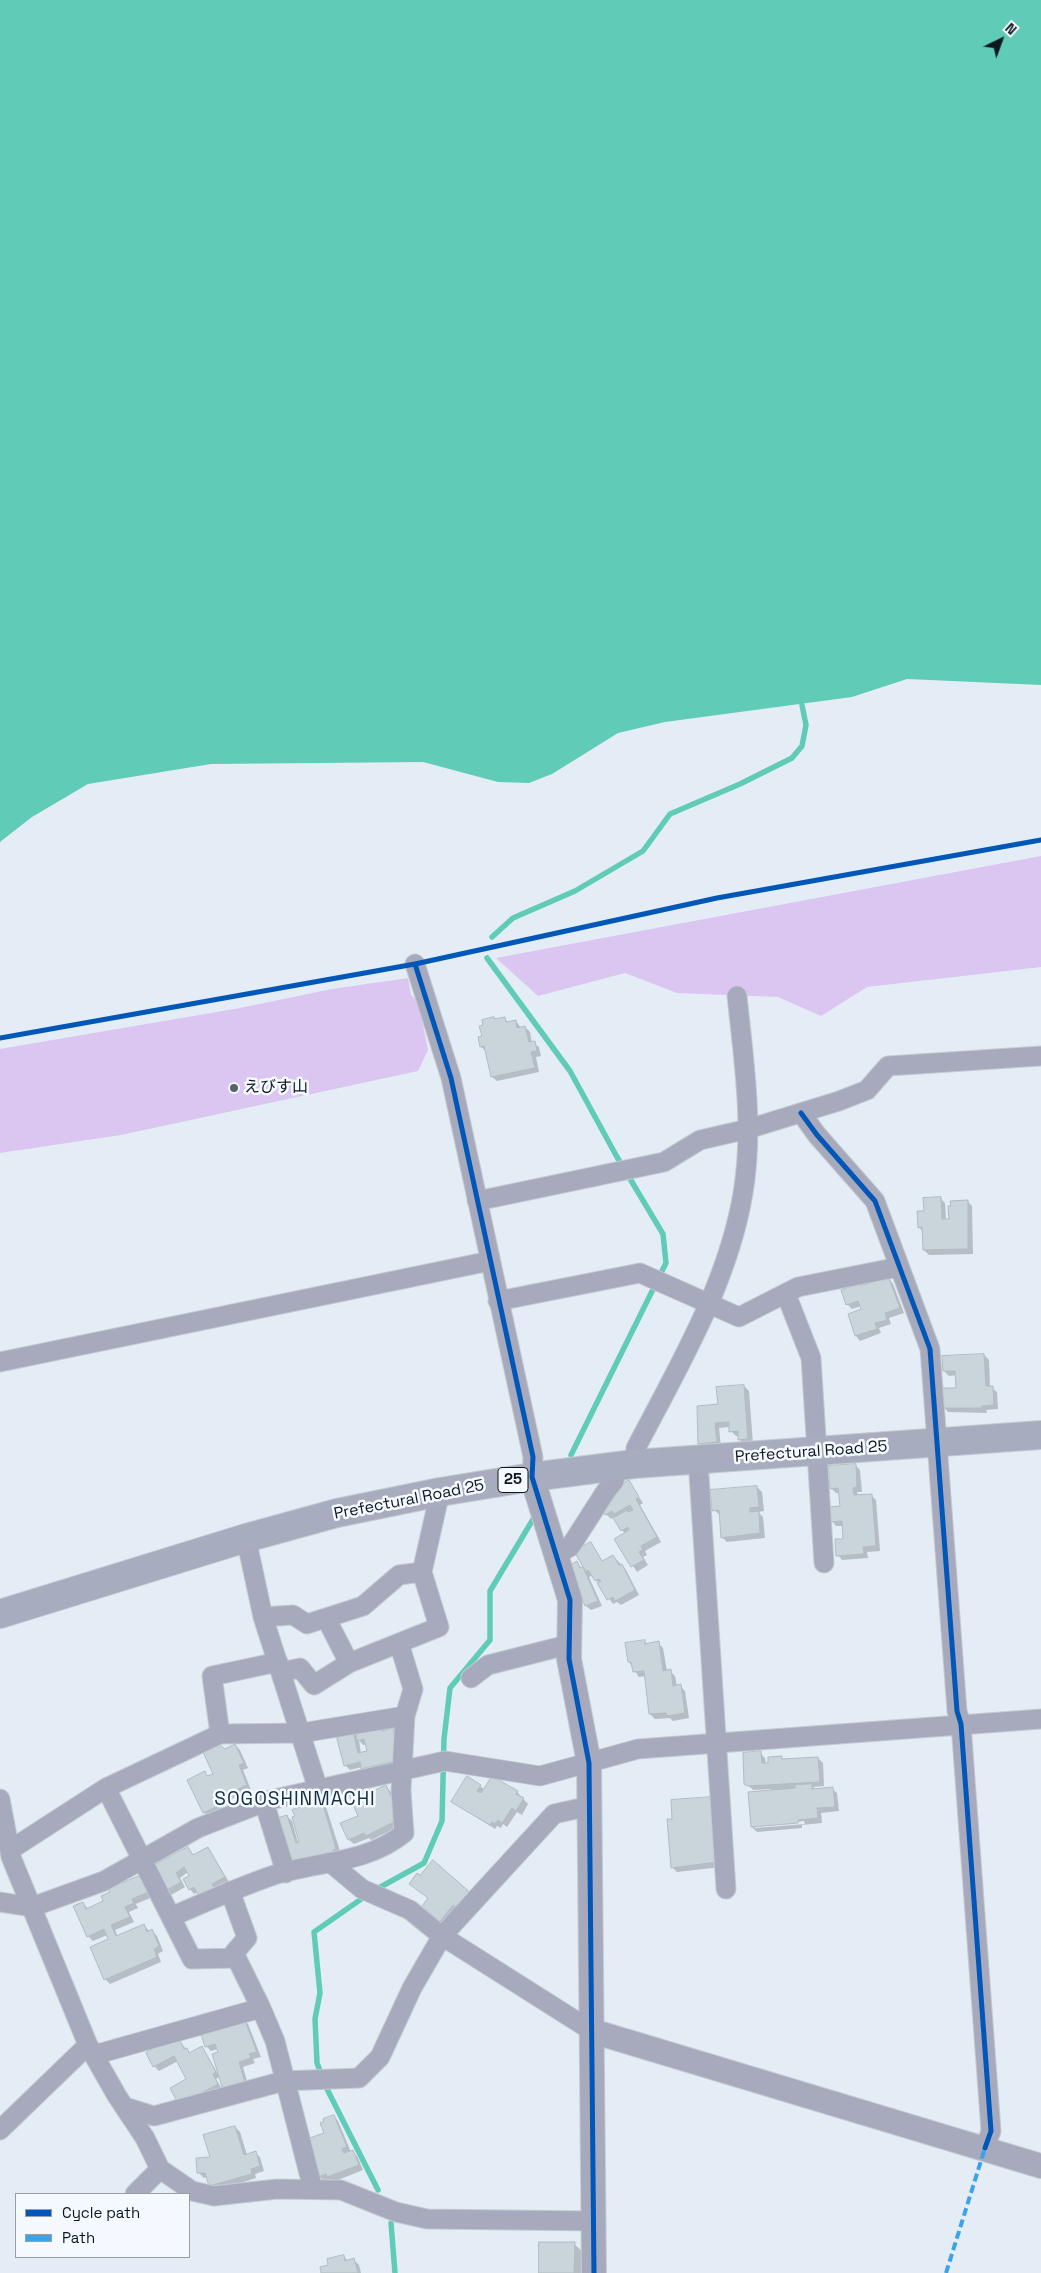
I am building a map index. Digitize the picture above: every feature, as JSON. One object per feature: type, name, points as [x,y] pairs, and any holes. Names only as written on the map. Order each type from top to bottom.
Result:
[{"type":"main road","name":"Prefectural Road 25","points":[[0,1614],[246,1538],[337,1513],[440,1492],[532,1477],[626,1466],[1041,1435]]},
{"type":"street","points":[[416,964],[451,1078],[533,1458],[532,1477],[570,1600],[569,1659],[590,1763],[594,2273]]},
{"type":"street","points":[[556,1555],[570,1547],[606,1491],[626,1466],[683,1358],[725,1265],[743,1193],[748,1129],[748,1101],[737,996]]},
{"type":"street","points":[[477,1201],[664,1162],[700,1140],[748,1129],[839,1101],[867,1090],[888,1066],[1041,1056]]},
{"type":"street","points":[[801,1113],[875,1201],[930,1349],[957,1711],[961,1724],[991,2131],[985,2148]]},
{"type":"street","points":[[0,1362],[490,1261]]},
{"type":"street","points":[[498,1301],[640,1273],[739,1318],[798,1287],[899,1267]]},
{"type":"street","points":[[786,1294],[811,1358],[824,1563]]},
{"type":"street","points":[[698,1460],[726,1889]]},
{"type":"street","points":[[220,1734],[212,1676],[279,1667],[300,1668],[314,1685],[349,1662],[439,1627],[422,1572],[440,1492]]},
{"type":"street","points":[[246,1538],[263,1617],[318,1789]]},
{"type":"street","points":[[263,1617],[293,1614],[307,1624],[363,1606],[399,1575],[422,1572]]},
{"type":"street","points":[[326,1618],[349,1662]]},
{"type":"street","points":[[171,1917],[230,1891],[286,1873],[344,1861],[394,1841],[404,1833],[401,1791],[405,1716],[413,1689],[399,1643]]},
{"type":"street","points":[[471,1678],[488,1665],[570,1644]]},
{"type":"street","points":[[10,1850],[106,1788],[220,1734],[301,1733],[405,1716]]},
{"type":"street","points":[[0,1902],[32,1907],[104,1881],[198,1828],[264,1802],[445,1761],[540,1776],[638,1748],[1041,1719]]},
{"type":"street","points":[[106,1788],[192,1960],[237,1958]]},
{"type":"street","points":[[0,1799],[10,1850],[91,2050],[145,2138],[160,2169],[192,2191],[214,2196],[277,2189],[341,2190],[396,2212],[427,2219],[594,2222]]},
{"type":"street","points":[[264,1802],[286,1873]]},
{"type":"street","points":[[125,2107],[154,2116],[284,2081],[359,2078],[380,2057],[412,1988],[442,1936],[554,1814],[590,1806]]},
{"type":"street","points":[[332,1864],[362,1889],[410,1910],[442,1936],[592,2031],[1041,2166]]},
{"type":"street","points":[[230,1891],[247,1938],[234,1953],[261,2008],[275,2042],[314,2189]]},
{"type":"street","points":[[0,2130],[91,2050],[261,2008]]},
{"type":"street","points":[[136,2193],[160,2169]]},
{"type":"shaded area","points":[[0,0],[1041,0],[1041,685],[907,679],[852,697],[665,722],[618,733],[552,774],[529,783],[498,782],[423,762],[211,764],[88,784],[32,817],[0,842]]},
{"type":"shaded area","points":[[1041,856],[1041,967],[867,987],[821,1016],[778,997],[677,993],[625,973],[538,996],[496,958]]},
{"type":"shaded area","points":[[408,978],[411,995],[424,1008],[422,1020],[428,1050],[418,1071],[121,1135],[0,1153],[0,1049],[240,1008],[332,989]]},
{"type":"building","points":[[494,1017],[494,1019],[505,1017],[506,1022],[516,1020],[517,1028],[525,1026],[529,1042],[535,1041],[537,1051],[531,1052],[535,1068],[491,1077],[484,1046],[480,1047],[478,1037],[482,1036],[479,1026],[483,1025],[482,1020]]},
{"type":"building","points":[[941,1197],[942,1219],[949,1219],[948,1206],[951,1206],[950,1201],[968,1200],[968,1249],[923,1250],[922,1227],[918,1228],[917,1211],[924,1211],[923,1198]]},
{"type":"building","points":[[889,1278],[900,1308],[885,1313],[887,1320],[875,1323],[877,1329],[855,1336],[848,1314],[861,1309],[858,1301],[846,1305],[841,1290],[860,1283],[861,1285]]},
{"type":"building","points":[[984,1354],[986,1386],[993,1386],[994,1405],[982,1406],[982,1408],[942,1408],[942,1388],[956,1388],[955,1371],[943,1371],[942,1356]]},
{"type":"building","points":[[744,1385],[748,1439],[738,1440],[738,1431],[729,1432],[729,1422],[715,1423],[717,1442],[698,1444],[697,1406],[718,1404],[716,1387]]},
{"type":"building","points":[[856,1464],[857,1487],[853,1488],[854,1495],[872,1494],[876,1546],[863,1547],[864,1554],[836,1556],[835,1539],[843,1539],[842,1521],[830,1522],[829,1507],[840,1506],[838,1488],[830,1489],[828,1466]]},
{"type":"building","points":[[629,1480],[639,1497],[636,1499],[657,1537],[641,1546],[643,1550],[639,1552],[644,1560],[631,1567],[614,1539],[629,1530],[628,1527],[621,1531],[613,1518],[627,1510],[628,1512],[633,1510],[630,1505],[614,1514],[612,1511],[605,1515],[602,1508],[607,1500],[617,1493],[615,1489]]},
{"type":"building","points":[[757,1486],[759,1507],[750,1508],[750,1512],[759,1511],[760,1533],[721,1538],[719,1510],[712,1511],[710,1490]]},
{"type":"building","points":[[591,1542],[602,1561],[613,1555],[619,1565],[622,1564],[635,1590],[615,1601],[613,1597],[607,1600],[597,1583],[601,1581],[599,1579],[595,1581],[588,1570],[586,1572],[574,1551]]},
{"type":"building","points":[[577,1561],[580,1568],[583,1567],[598,1601],[585,1606],[572,1576],[572,1564]]},
{"type":"building","points":[[645,1640],[645,1644],[659,1641],[663,1671],[671,1669],[673,1686],[681,1684],[685,1713],[667,1716],[666,1713],[649,1714],[644,1671],[633,1672],[631,1662],[628,1662],[625,1643]]},
{"type":"building","points":[[382,1728],[382,1731],[393,1728],[400,1760],[361,1769],[360,1762],[344,1766],[336,1735],[353,1731],[358,1753],[367,1751],[364,1739],[357,1741],[356,1734]]},
{"type":"building","points":[[219,1744],[225,1749],[235,1744],[244,1763],[239,1765],[247,1785],[217,1799],[220,1805],[203,1813],[187,1780],[205,1771],[207,1776],[213,1774],[203,1752]]},
{"type":"building","points":[[761,1751],[762,1763],[768,1763],[768,1757],[782,1756],[782,1759],[818,1757],[820,1782],[747,1786],[744,1784],[743,1753]]},
{"type":"building","points":[[467,1776],[481,1785],[477,1791],[481,1793],[492,1776],[518,1791],[516,1794],[524,1798],[516,1811],[512,1808],[502,1823],[498,1820],[495,1824],[492,1822],[490,1825],[451,1802]]},
{"type":"building","points":[[812,1784],[812,1789],[833,1787],[835,1807],[817,1808],[818,1818],[798,1820],[798,1823],[751,1827],[748,1792],[795,1788],[795,1785]]},
{"type":"building","points":[[386,1785],[396,1807],[398,1820],[366,1836],[364,1833],[348,1840],[340,1823],[358,1816],[349,1795],[369,1786],[371,1792]]},
{"type":"building","points":[[712,1797],[717,1862],[671,1868],[667,1819],[672,1819],[671,1800]]},
{"type":"building","points":[[322,1801],[336,1849],[333,1850],[334,1853],[290,1865],[274,1819],[287,1815],[296,1843],[299,1842],[292,1817],[295,1816],[292,1810]]},
{"type":"building","points":[[188,1847],[193,1855],[208,1847],[225,1877],[212,1884],[215,1890],[200,1898],[194,1887],[189,1890],[183,1879],[189,1876],[184,1867],[176,1873],[181,1882],[165,1891],[152,1867]]},
{"type":"building","points":[[433,1860],[472,1894],[460,1910],[453,1905],[437,1925],[419,1910],[428,1898],[409,1884],[417,1873],[420,1875]]},
{"type":"building","points":[[144,1874],[151,1891],[132,1899],[134,1903],[125,1907],[130,1917],[111,1925],[116,1936],[144,1924],[147,1932],[152,1929],[159,1946],[154,1949],[157,1957],[104,1980],[90,1947],[108,1939],[104,1929],[87,1937],[73,1906],[83,1902],[86,1909],[103,1901],[101,1896],[110,1892],[109,1889]]},
{"type":"building","points":[[244,2018],[257,2052],[249,2054],[251,2058],[239,2062],[245,2083],[223,2090],[212,2054],[218,2052],[215,2044],[205,2047],[200,2031]]},
{"type":"building","points":[[173,2038],[179,2038],[184,2049],[187,2048],[189,2053],[202,2046],[216,2072],[213,2074],[218,2084],[179,2105],[170,2088],[186,2079],[174,2056],[153,2067],[146,2053]]},
{"type":"building","points":[[334,2115],[347,2147],[342,2149],[344,2153],[353,2150],[359,2165],[327,2177],[326,2174],[318,2177],[304,2140],[324,2133],[320,2123],[324,2121],[323,2119]]},
{"type":"building","points":[[235,2126],[244,2155],[256,2151],[260,2166],[251,2169],[252,2174],[209,2186],[205,2173],[197,2173],[196,2158],[210,2157],[203,2135]]},
{"type":"building","points":[[539,2242],[575,2242],[574,2273],[539,2273]]},
{"type":"building","points":[[344,2255],[345,2261],[354,2258],[358,2273],[321,2273],[320,2267],[328,2265],[327,2259]]},
{"type":"waterway","points":[[492,937],[513,918],[575,891],[643,851],[670,814],[740,784],[792,758],[802,746],[806,725],[802,705]]},
{"type":"waterway","points":[[487,958],[570,1071],[617,1157],[663,1234],[666,1263],[571,1455]]},
{"type":"waterway","points":[[375,1890],[424,1863],[442,1821],[444,1739],[450,1688],[490,1640],[490,1591],[535,1516]]},
{"type":"waterway","points":[[367,1895],[314,1932],[320,1993],[315,2019],[317,2063],[326,2087],[378,2190]]},
{"type":"waterway","points":[[391,2223],[395,2273]]},
{"type":"marked path","points":[[946,2273],[985,2148]]},
{"type":"cycle path","points":[[0,1038],[415,964],[717,898],[1041,840]]},
{"type":"cycle path","points":[[415,964],[451,1078],[533,1457],[532,1477],[570,1600],[569,1659],[589,1763],[594,2273]]},
{"type":"cycle path","points":[[801,1113],[817,1135],[875,1201],[930,1349],[957,1711],[961,1724],[991,2131],[985,2148]]},
{"type":"place","name":"えびす山","points":[[234,1088]]},
{"type":"district","name":"SOGOSHINMACHI","points":[[295,1800]]}]
